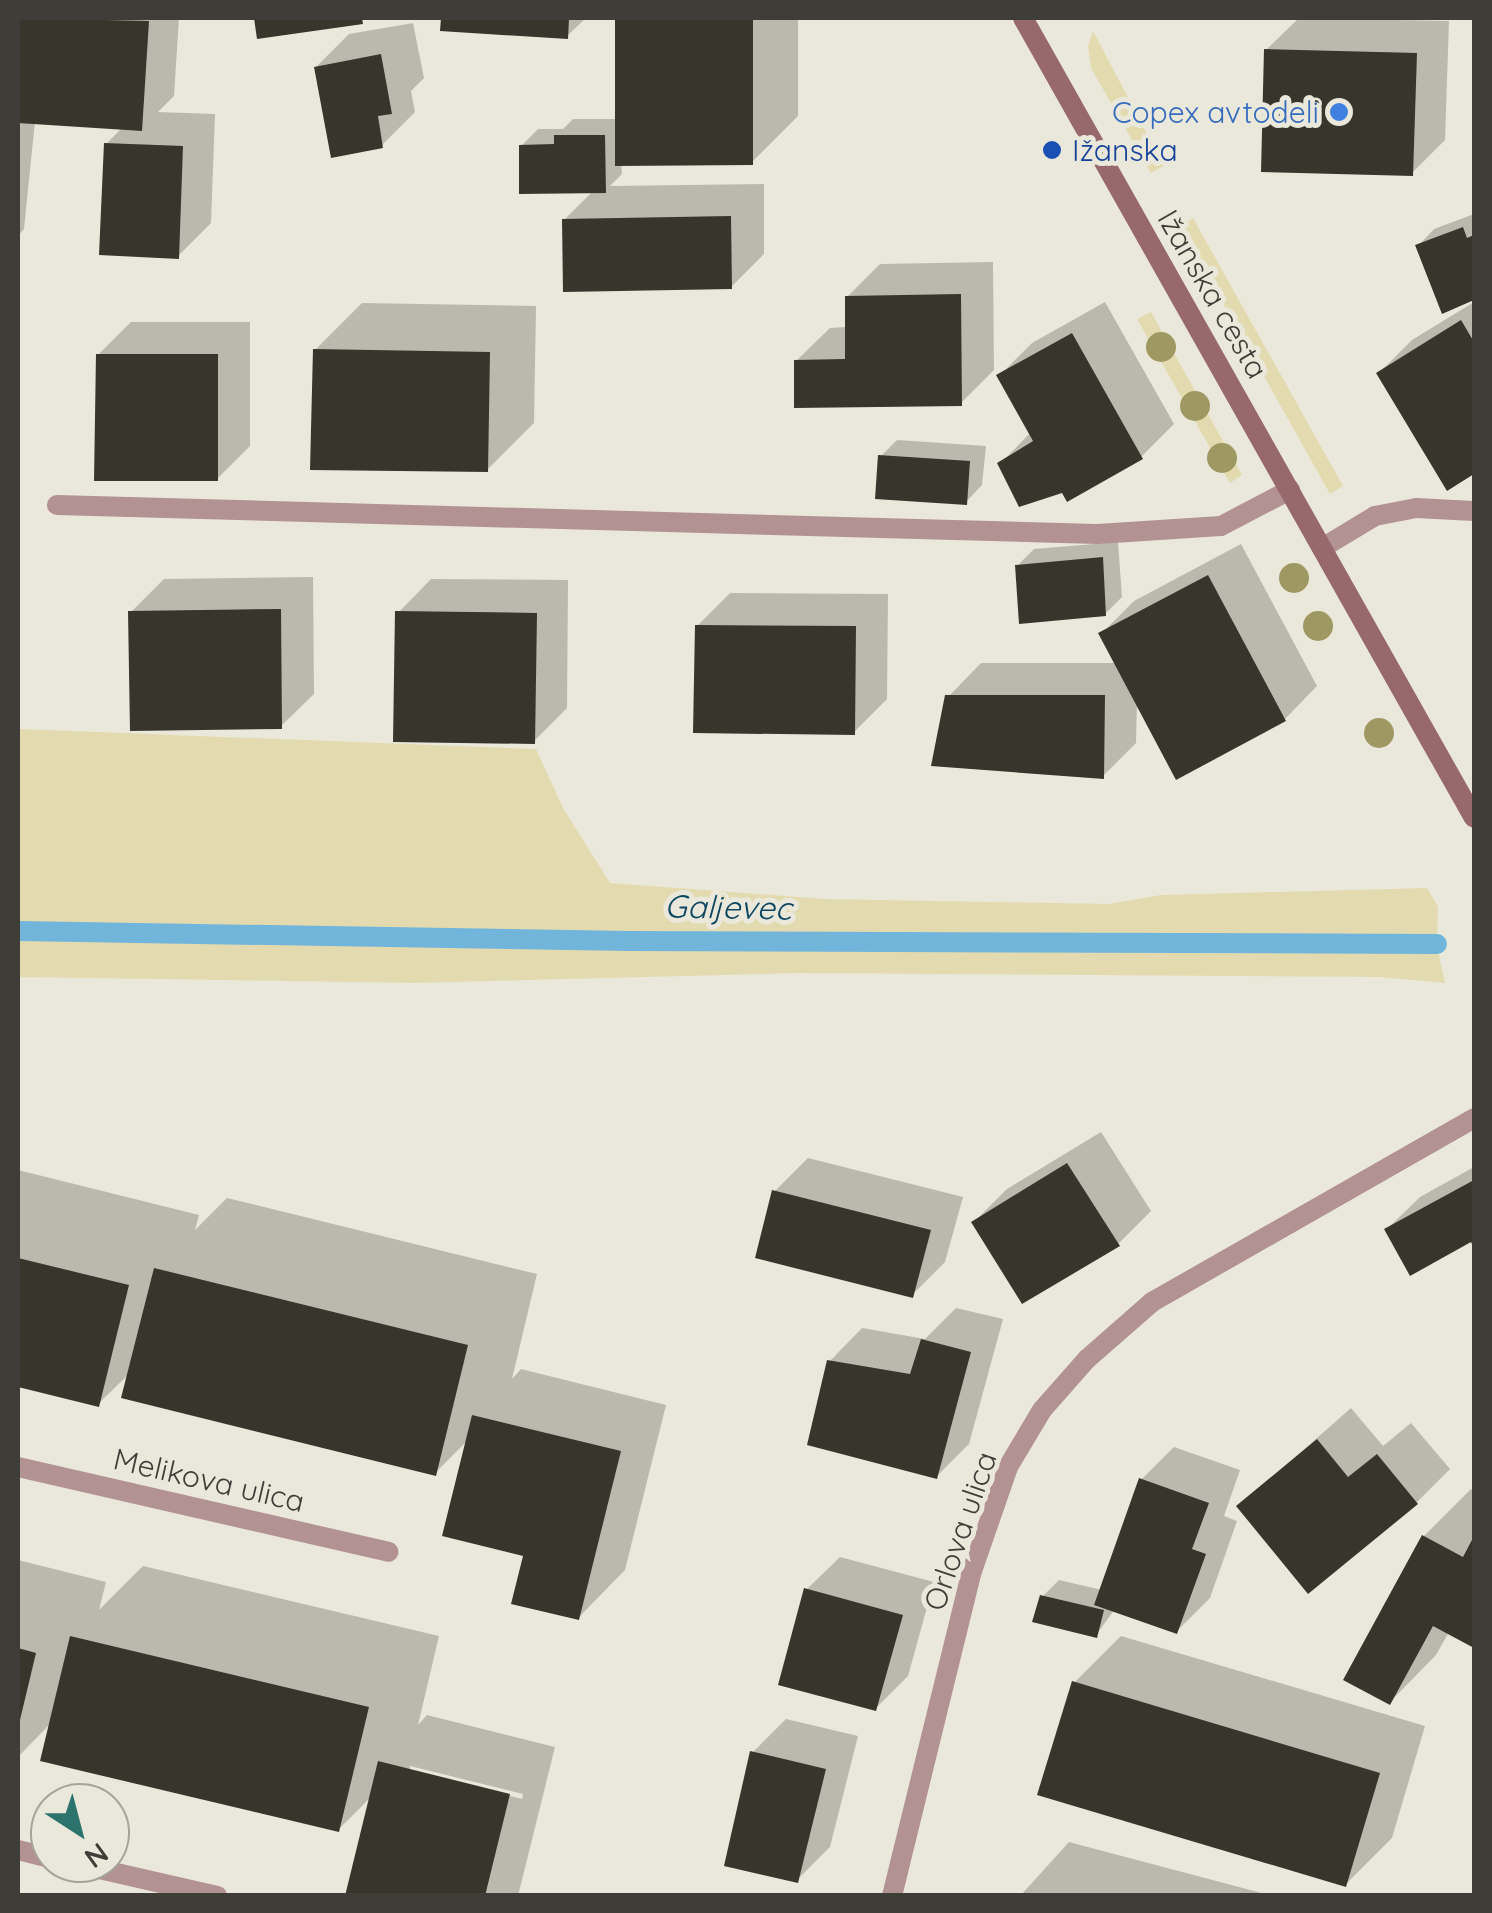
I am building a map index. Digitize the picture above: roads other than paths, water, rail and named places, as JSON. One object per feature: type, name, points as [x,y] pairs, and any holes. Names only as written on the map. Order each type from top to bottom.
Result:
[{"type":"main road","name":"Ižanska cesta","points":[[1023,18],[1474,818]]},
{"type":"street","points":[[57,505],[1098,534],[1221,526],[1290,490]]},
{"type":"street","points":[[1322,548],[1375,516],[1416,508],[1474,510]]},
{"type":"street","name":"Orlova ulica","points":[[892,1896],[971,1574],[1008,1467],[1042,1410],[1088,1359],[1179,1284],[1474,1118]]},
{"type":"street","name":"Melikova ulica","points":[[18,1467],[388,1552]]},
{"type":"street","points":[[130,1876],[217,1896]]},
{"type":"waterway","name":"Galjevec","points":[[18,931],[630,941],[1437,944]]},
{"type":"place","name":"Copex avtodeli","points":[[1339,112]]},
{"type":"place","name":"Ižanska","points":[[1052,150]]}]
